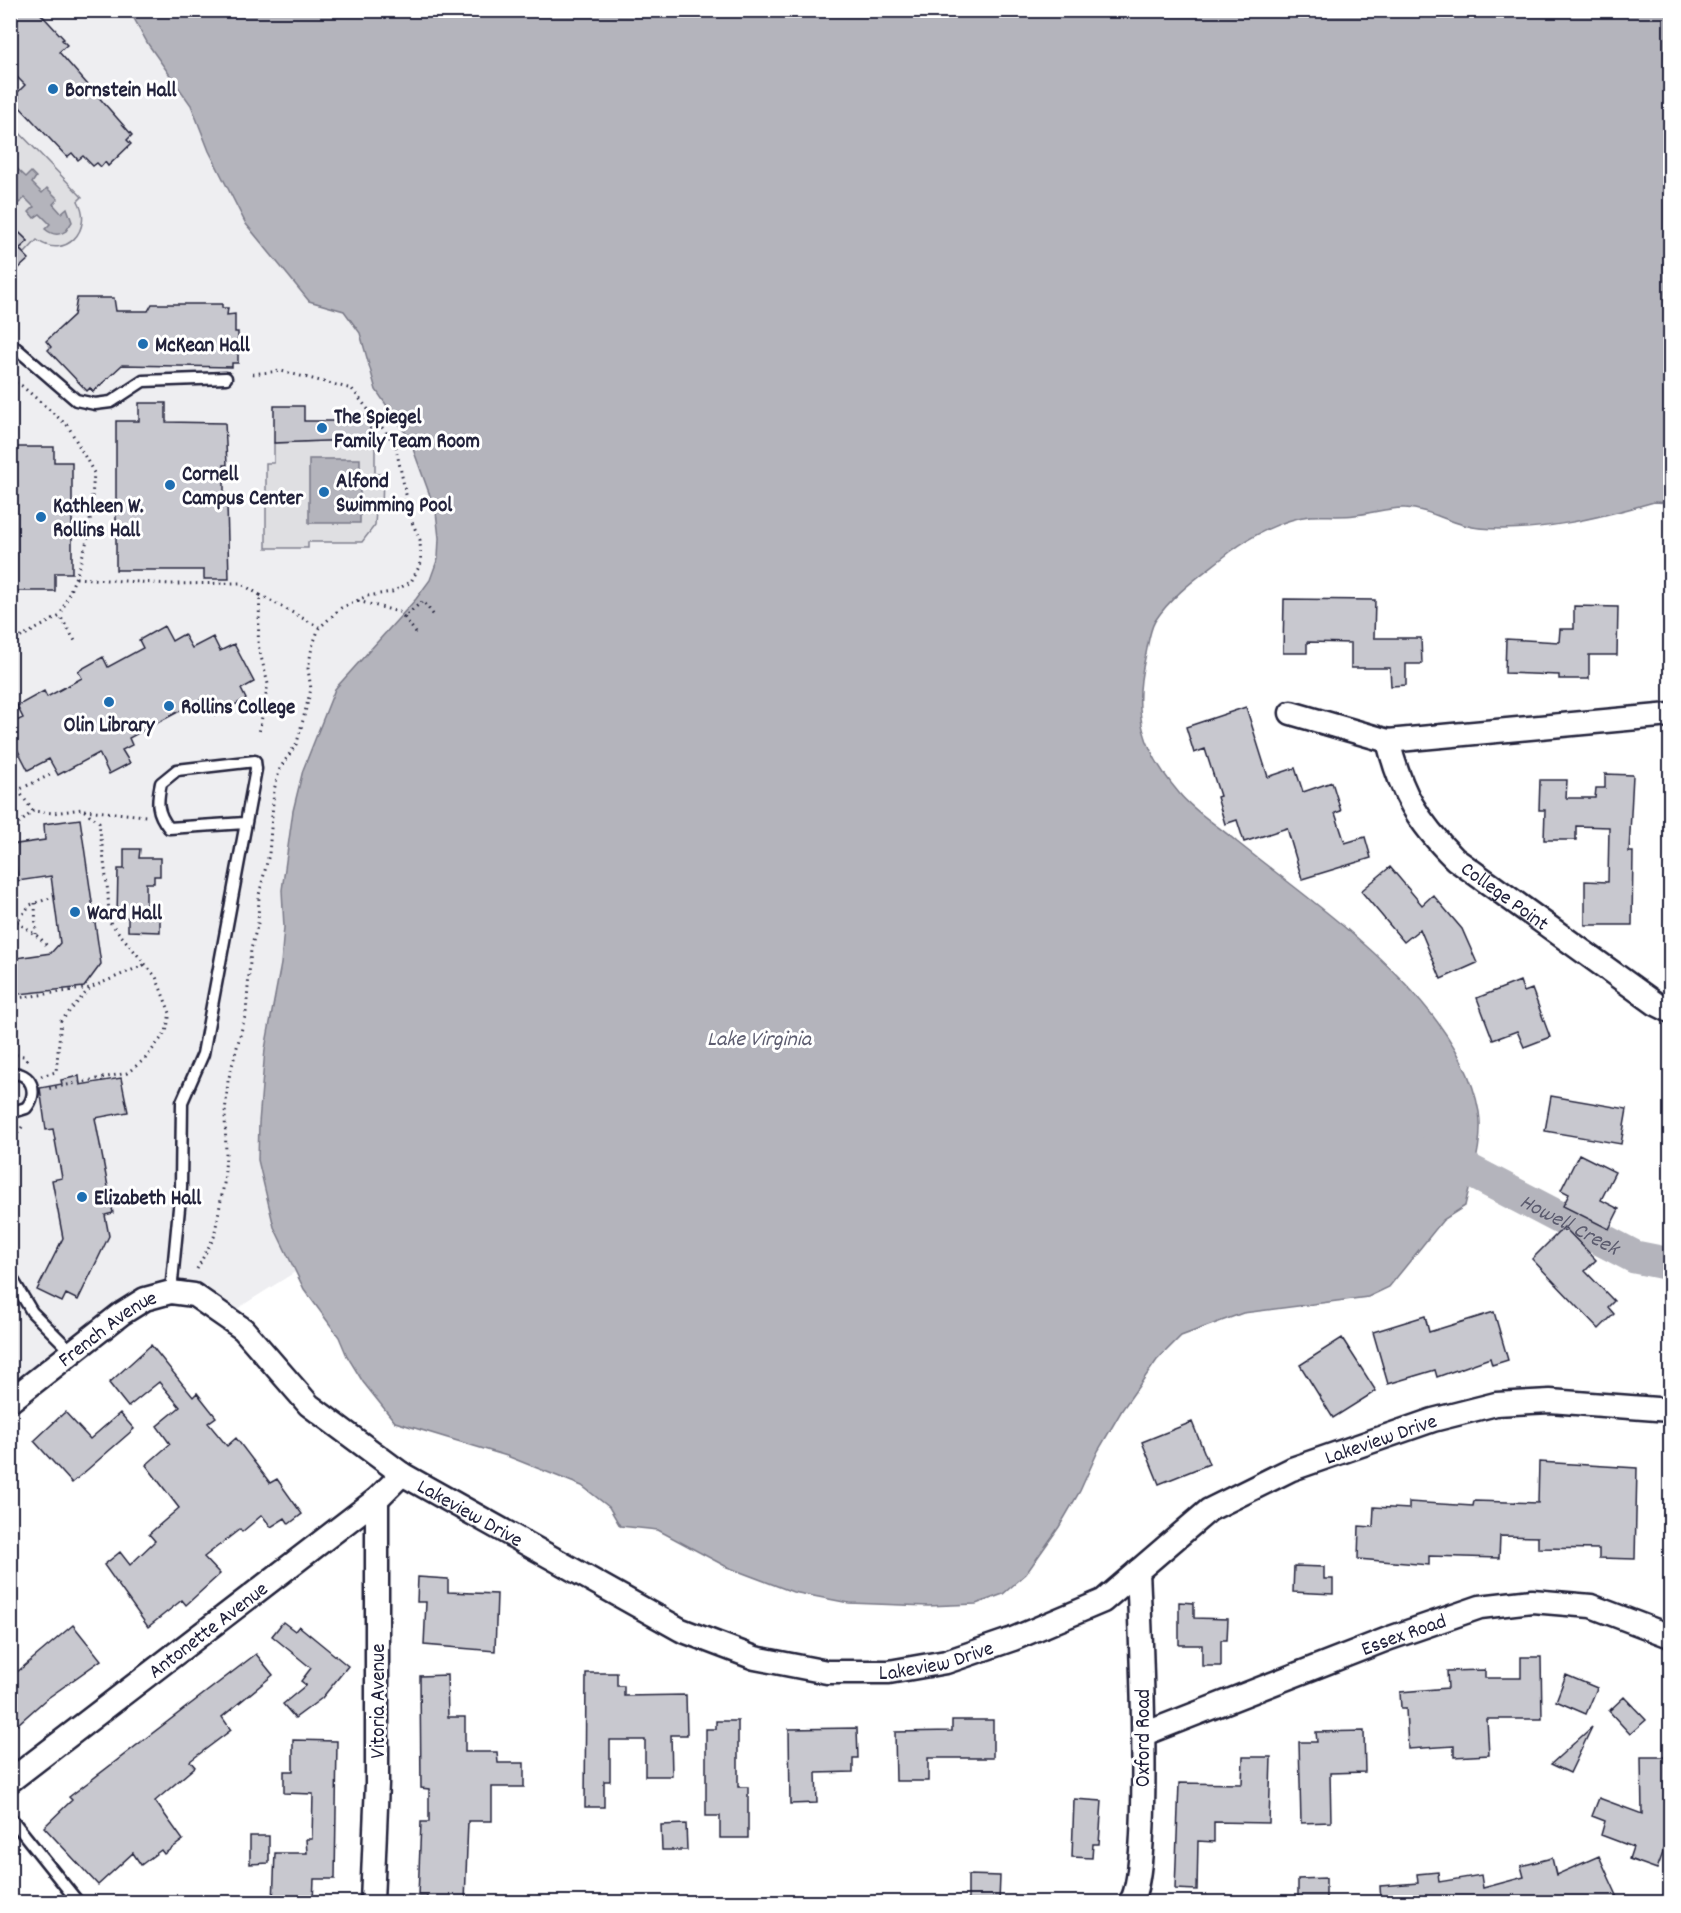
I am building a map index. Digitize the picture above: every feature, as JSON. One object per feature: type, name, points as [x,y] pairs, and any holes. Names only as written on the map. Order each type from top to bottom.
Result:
[{"type":"street","points":[[1291,713],[1388,741],[1671,716]]},
{"type":"street","name":"College Point","points":[[1388,741],[1396,773],[1408,802],[1427,831],[1455,859],[1656,1004],[1671,1011]]},
{"type":"street","name":"French Avenue","points":[[10,1401],[129,1309],[146,1299],[171,1292],[194,1295],[243,1329]]},
{"type":"street","name":"Lakeview Drive","points":[[243,1329],[309,1405],[402,1474],[681,1630],[754,1658],[827,1672],[889,1672],[946,1662],[1013,1639],[1103,1601],[1209,1510],[1292,1469],[1433,1420],[1496,1404],[1550,1401],[1671,1410]]},
{"type":"street","name":"Antonette Avenue","points":[[10,1781],[377,1499],[402,1474]]},
{"type":"street","name":"Vitoria Avenue","points":[[372,1902],[377,1784],[377,1499]]},
{"type":"street","name":"Oxford Road","points":[[1130,1902],[1134,1898],[1140,1873],[1144,1734],[1138,1571]]},
{"type":"street","name":"Essex Road","points":[[1144,1734],[1390,1638],[1480,1606],[1532,1601],[1591,1606],[1671,1636]]},
{"type":"lane","points":[[10,343],[76,400],[95,404],[111,402],[143,381],[226,378]]},
{"type":"lane","points":[[171,1292],[181,1187],[182,1102],[203,1054],[246,823],[255,761],[177,770],[161,783],[157,806],[159,816],[169,828],[246,823]]},
{"type":"lane","points":[[10,1073],[22,1074],[28,1078],[33,1097],[26,1108],[10,1113]]},
{"type":"lane","points":[[10,1275],[32,1312],[72,1352]]},
{"type":"lane","points":[[10,1817],[78,1902]]},
{"type":"path","points":[[197,1269],[214,1237],[224,1184],[228,1081],[246,1013],[251,949],[258,923],[259,896],[269,854],[274,790],[280,768],[297,743],[311,689],[308,669],[319,627],[341,608],[357,601],[392,592],[411,582],[421,563],[420,540],[412,522],[395,444],[352,389],[281,371],[251,374]]},
{"type":"path","points":[[10,381],[22,386],[68,426],[94,473],[89,534],[76,578],[60,616],[10,643]]},
{"type":"path","points":[[76,578],[171,584],[240,583],[319,627]]},
{"type":"path","points":[[259,733],[268,684],[258,645],[260,595]]},
{"type":"path","points":[[357,601],[399,612],[416,633]]},
{"type":"path","points":[[404,617],[423,601],[435,617]]},
{"type":"path","points":[[10,613],[15,605]]},
{"type":"path","points":[[60,616],[75,641]]},
{"type":"path","points":[[10,788],[18,790],[50,775]]},
{"type":"path","points":[[18,790],[33,811]]},
{"type":"path","points":[[38,1090],[127,1073],[145,1059],[166,1032],[170,1013],[156,976],[109,921],[108,893],[99,822],[82,809]]},
{"type":"path","points":[[10,832],[33,811],[54,813],[82,809],[154,816]]},
{"type":"path","points":[[10,932],[30,905],[50,898]]},
{"type":"path","points":[[35,903],[36,935]]},
{"type":"path","points":[[10,910],[17,922],[36,935],[49,948]]},
{"type":"path","points":[[10,999],[90,988],[146,964]]},
{"type":"path","points":[[37,1077],[56,1072],[61,1021],[90,988]]},
{"type":"shaded area","name":"Rollins College","points":[[11,11],[130,11],[148,44],[191,105],[209,151],[309,301],[344,311],[360,333],[376,390],[409,438],[436,512],[439,538],[438,558],[430,580],[416,599],[335,689],[303,769],[293,811],[282,890],[284,927],[281,964],[265,1049],[258,1160],[274,1227],[295,1272],[232,1312],[185,1284],[11,1394]]},
{"type":"shaded area","points":[[10,123],[82,197],[78,201],[82,212],[79,231],[74,239],[66,244],[57,247],[47,246],[37,240],[24,254],[20,249],[28,241],[11,224]]},
{"type":"shaded area","name":"Alfond Swimming Pool","points":[[370,436],[375,436],[375,474],[383,474],[382,510],[376,510],[375,525],[362,542],[308,542],[308,548],[266,548],[266,463],[274,463],[274,443],[350,440],[350,445],[370,445]]},
{"type":"water","name":"Lake Virginia","points":[[130,11],[1670,11],[1670,503],[1654,502],[1590,519],[1523,528],[1470,527],[1424,511],[1405,508],[1349,516],[1310,516],[1289,521],[1257,534],[1238,546],[1171,601],[1153,625],[1141,678],[1140,713],[1143,730],[1156,761],[1185,800],[1307,896],[1382,960],[1416,995],[1445,1032],[1467,1071],[1479,1112],[1480,1136],[1465,1206],[1443,1220],[1389,1287],[1368,1297],[1243,1313],[1181,1336],[1157,1360],[1122,1410],[1059,1527],[1026,1574],[1003,1594],[976,1604],[928,1606],[849,1603],[793,1592],[727,1567],[658,1530],[620,1526],[609,1507],[582,1486],[507,1456],[395,1422],[363,1382],[347,1356],[339,1337],[304,1289],[274,1227],[258,1160],[265,1049],[281,964],[284,927],[282,890],[293,811],[303,770],[335,689],[416,599],[430,580],[438,558],[439,538],[436,512],[409,438],[376,390],[360,333],[344,311],[309,301],[246,224],[209,151],[191,105],[148,44]]},
{"type":"water","points":[[10,162],[26,177],[31,172],[36,177],[32,183],[42,193],[47,188],[58,199],[53,204],[61,213],[67,208],[72,222],[66,231],[53,234],[45,229],[50,224],[40,214],[34,218],[29,212],[34,207],[25,198],[19,203],[11,194]]},
{"type":"water","name":"Alfond Swimming Pool","points":[[309,459],[360,459],[360,523],[309,523]]},
{"type":"building","name":"Bornstein Hall","points":[[10,10],[37,10],[64,39],[62,40],[67,45],[59,52],[132,135],[127,140],[131,144],[108,166],[105,162],[101,167],[97,163],[93,166],[83,156],[78,160],[72,153],[67,157],[15,102],[19,97],[16,94],[25,85],[10,70]]},
{"type":"building","points":[[10,224],[28,241],[19,249],[29,259],[10,276]]},
{"type":"building","name":"McKean Hall","points":[[77,298],[114,298],[116,311],[148,311],[152,304],[222,304],[222,308],[228,308],[227,315],[235,314],[235,332],[238,332],[238,363],[232,363],[232,367],[122,365],[93,392],[90,388],[87,391],[48,350],[51,347],[46,341],[74,315]]},
{"type":"building","name":"Cornell Campus Center","points":[[139,403],[166,403],[166,422],[225,423],[227,465],[224,465],[224,504],[227,504],[229,579],[204,579],[204,570],[116,570],[116,421],[139,421]]},
{"type":"building","name":"The Spiegel Family Team Room","points":[[274,406],[304,406],[304,421],[351,421],[351,416],[370,416],[370,445],[349,445],[350,440],[274,443]]},
{"type":"building","name":"Kathleen W. Rollins Hall","points":[[10,447],[54,447],[54,462],[72,462],[72,573],[55,573],[55,591],[10,591]]},
{"type":"building","points":[[1284,599],[1375,600],[1374,638],[1421,638],[1422,664],[1406,664],[1406,685],[1391,686],[1390,668],[1351,668],[1351,643],[1307,642],[1307,653],[1283,653]]},
{"type":"building","points":[[1574,606],[1618,607],[1617,655],[1589,655],[1589,679],[1559,679],[1559,675],[1505,673],[1506,639],[1559,642],[1560,629],[1574,629]]},
{"type":"building","name":"Olin Library","points":[[164,626],[172,641],[184,634],[192,648],[213,637],[220,651],[234,644],[254,682],[241,689],[246,699],[215,715],[206,697],[129,738],[132,745],[122,750],[130,763],[109,774],[99,753],[58,775],[49,759],[28,770],[10,735],[10,724],[23,718],[17,706],[44,691],[47,697],[82,678],[78,671],[103,657],[108,667],[143,648],[139,640]]},
{"type":"building","points":[[1246,707],[1268,777],[1295,768],[1303,792],[1332,782],[1341,811],[1335,813],[1345,843],[1365,837],[1371,858],[1302,879],[1287,828],[1244,842],[1237,820],[1225,824],[1217,797],[1220,796],[1205,749],[1194,753],[1186,727]]},
{"type":"building","points":[[1605,774],[1633,775],[1629,852],[1633,852],[1632,925],[1585,925],[1585,881],[1608,882],[1609,827],[1576,826],[1576,840],[1544,840],[1545,810],[1539,810],[1540,780],[1567,780],[1566,798],[1595,798],[1596,788],[1605,788]]},
{"type":"building","name":"Ward Hall","points":[[80,819],[101,964],[84,987],[10,995],[10,959],[51,953],[60,943],[51,876],[18,881],[16,867],[10,868],[10,845],[45,840],[44,824]]},
{"type":"building","points":[[124,849],[140,849],[139,858],[160,858],[160,876],[154,876],[154,883],[146,883],[146,913],[160,914],[160,932],[128,931],[128,917],[117,917],[118,869],[124,869]]},
{"type":"building","points":[[1390,867],[1422,905],[1433,895],[1462,929],[1477,963],[1441,979],[1420,929],[1404,942],[1361,891]]},
{"type":"building","points":[[1520,981],[1524,992],[1532,989],[1550,1037],[1524,1047],[1517,1031],[1493,1040],[1477,998]]},
{"type":"building","name":"Elizabeth Hall","points":[[79,1076],[80,1085],[121,1078],[128,1112],[95,1118],[113,1213],[105,1215],[109,1236],[78,1300],[66,1294],[62,1302],[37,1290],[63,1238],[52,1180],[62,1178],[53,1129],[46,1130],[40,1088],[62,1084],[61,1080]]},
{"type":"building","points":[[1551,1096],[1627,1109],[1621,1144],[1545,1131]]},
{"type":"building","points":[[1579,1154],[1615,1172],[1601,1200],[1619,1209],[1609,1229],[1563,1206],[1569,1194],[1561,1190]]},
{"type":"building","points":[[1564,1227],[1596,1260],[1585,1271],[1614,1301],[1608,1307],[1614,1314],[1599,1329],[1532,1259]]},
{"type":"building","points":[[1494,1312],[1508,1360],[1492,1365],[1490,1358],[1437,1377],[1435,1370],[1388,1384],[1373,1332],[1425,1316],[1429,1332]]},
{"type":"building","points":[[1342,1338],[1376,1391],[1333,1418],[1300,1365]]},
{"type":"building","points":[[151,1345],[193,1397],[197,1393],[216,1417],[208,1423],[227,1446],[236,1438],[270,1483],[277,1479],[302,1514],[289,1524],[285,1518],[271,1527],[262,1515],[242,1532],[240,1529],[204,1557],[220,1574],[186,1605],[182,1600],[148,1627],[104,1565],[120,1552],[130,1565],[155,1541],[149,1534],[179,1508],[146,1465],[170,1444],[157,1426],[180,1407],[159,1382],[128,1407],[109,1383]]},
{"type":"building","points":[[65,1412],[90,1439],[120,1413],[134,1429],[72,1483],[34,1441]]},
{"type":"building","points":[[1192,1422],[1209,1464],[1159,1484],[1142,1442]]},
{"type":"building","points":[[1539,1462],[1637,1468],[1635,1559],[1599,1558],[1599,1549],[1538,1548],[1538,1537],[1500,1536],[1499,1558],[1429,1556],[1429,1565],[1358,1559],[1359,1526],[1373,1527],[1374,1507],[1409,1509],[1409,1502],[1473,1506],[1474,1501],[1538,1503]]},
{"type":"building","points":[[1294,1566],[1324,1567],[1324,1579],[1333,1579],[1333,1594],[1293,1592]]},
{"type":"building","points":[[418,1577],[448,1579],[448,1592],[497,1594],[495,1651],[424,1645],[426,1602],[417,1602]]},
{"type":"building","points":[[1179,1602],[1194,1603],[1194,1618],[1228,1619],[1227,1640],[1221,1640],[1221,1666],[1202,1666],[1202,1645],[1179,1645]]},
{"type":"building","points":[[283,1622],[295,1631],[299,1626],[348,1666],[322,1698],[295,1718],[283,1704],[306,1685],[301,1681],[311,1668],[272,1636]]},
{"type":"building","points":[[73,1625],[101,1660],[45,1700],[10,1731],[10,1678]]},
{"type":"building","points":[[256,1654],[273,1675],[222,1717],[231,1730],[190,1761],[195,1767],[155,1801],[183,1840],[164,1854],[161,1850],[141,1865],[133,1853],[98,1885],[44,1827],[72,1800],[69,1797]]},
{"type":"building","points":[[1521,1657],[1541,1657],[1542,1719],[1487,1719],[1489,1755],[1454,1757],[1454,1746],[1408,1749],[1406,1708],[1401,1708],[1400,1692],[1448,1688],[1447,1671],[1485,1670],[1485,1678],[1521,1678]]},
{"type":"building","points":[[586,1673],[617,1673],[617,1686],[624,1686],[624,1696],[686,1695],[687,1735],[671,1735],[672,1776],[645,1776],[645,1740],[610,1740],[610,1781],[604,1781],[604,1807],[585,1807]]},
{"type":"building","points":[[447,1675],[448,1717],[465,1717],[465,1752],[497,1752],[498,1763],[524,1763],[524,1787],[492,1787],[492,1821],[468,1821],[465,1902],[427,1902],[427,1896],[418,1896],[421,1822],[429,1822],[429,1789],[421,1788],[420,1676]]},
{"type":"building","points":[[1566,1675],[1597,1688],[1586,1714],[1556,1701]]},
{"type":"building","points":[[1624,1697],[1646,1720],[1630,1734],[1609,1711]]},
{"type":"building","points":[[952,1720],[993,1720],[993,1758],[928,1758],[928,1781],[896,1781],[895,1732],[952,1731]]},
{"type":"building","points":[[716,1721],[738,1721],[738,1787],[748,1787],[748,1838],[720,1838],[720,1816],[706,1816],[706,1729],[716,1729]]},
{"type":"building","points":[[1592,1727],[1570,1773],[1551,1764]]},
{"type":"building","points":[[857,1728],[858,1758],[853,1758],[853,1772],[816,1773],[817,1803],[790,1804],[789,1729]]},
{"type":"building","points":[[1364,1731],[1365,1772],[1330,1773],[1331,1822],[1301,1823],[1299,1742],[1317,1742],[1316,1732]]},
{"type":"building","points":[[293,1740],[337,1741],[335,1879],[314,1879],[313,1902],[273,1902],[275,1853],[307,1853],[306,1839],[312,1839],[313,1794],[284,1793],[284,1771],[293,1771]]},
{"type":"building","points":[[1243,1757],[1271,1757],[1269,1823],[1214,1822],[1214,1842],[1198,1841],[1197,1890],[1175,1889],[1179,1783],[1242,1784]]},
{"type":"building","points":[[1641,1757],[1671,1757],[1671,1789],[1667,1789],[1667,1823],[1671,1824],[1671,1831],[1657,1869],[1629,1859],[1633,1847],[1601,1835],[1605,1821],[1592,1816],[1599,1798],[1642,1814]]},
{"type":"building","points":[[1074,1799],[1102,1801],[1099,1844],[1093,1844],[1092,1858],[1072,1857]]},
{"type":"building","points":[[686,1824],[687,1850],[662,1850],[661,1825]]},
{"type":"building","points":[[250,1836],[269,1836],[269,1863],[250,1864]]},
{"type":"building","points":[[1599,1856],[1620,1902],[1381,1902],[1380,1886],[1418,1883],[1417,1874],[1438,1872],[1439,1882],[1481,1875],[1483,1888],[1524,1877],[1521,1866],[1552,1858],[1556,1875]]},
{"type":"building","points":[[968,1875],[1000,1876],[999,1902],[968,1902]]},
{"type":"building","points":[[1326,1878],[1326,1902],[1298,1902],[1298,1879]]},
{"type":"waterway","name":"Howell Creek","points":[[1432,1151],[1635,1257],[1670,1264]]},
{"type":"place","name":"Bornstein Hall","points":[[53,89]]},
{"type":"place","name":"McKean Hall","points":[[143,344]]},
{"type":"place","name":"The Spiegel Family Team Room","points":[[322,428]]},
{"type":"place","name":"Cornell Campus Center","points":[[170,485]]},
{"type":"place","name":"Alfond Swimming Pool","points":[[324,492]]},
{"type":"place","name":"Kathleen W. Rollins Hall","points":[[41,517]]},
{"type":"place","name":"Olin Library","points":[[109,702]]},
{"type":"place","name":"Rollins College","points":[[169,706]]},
{"type":"place","name":"Ward Hall","points":[[75,912]]},
{"type":"place","name":"Elizabeth Hall","points":[[82,1197]]}]
